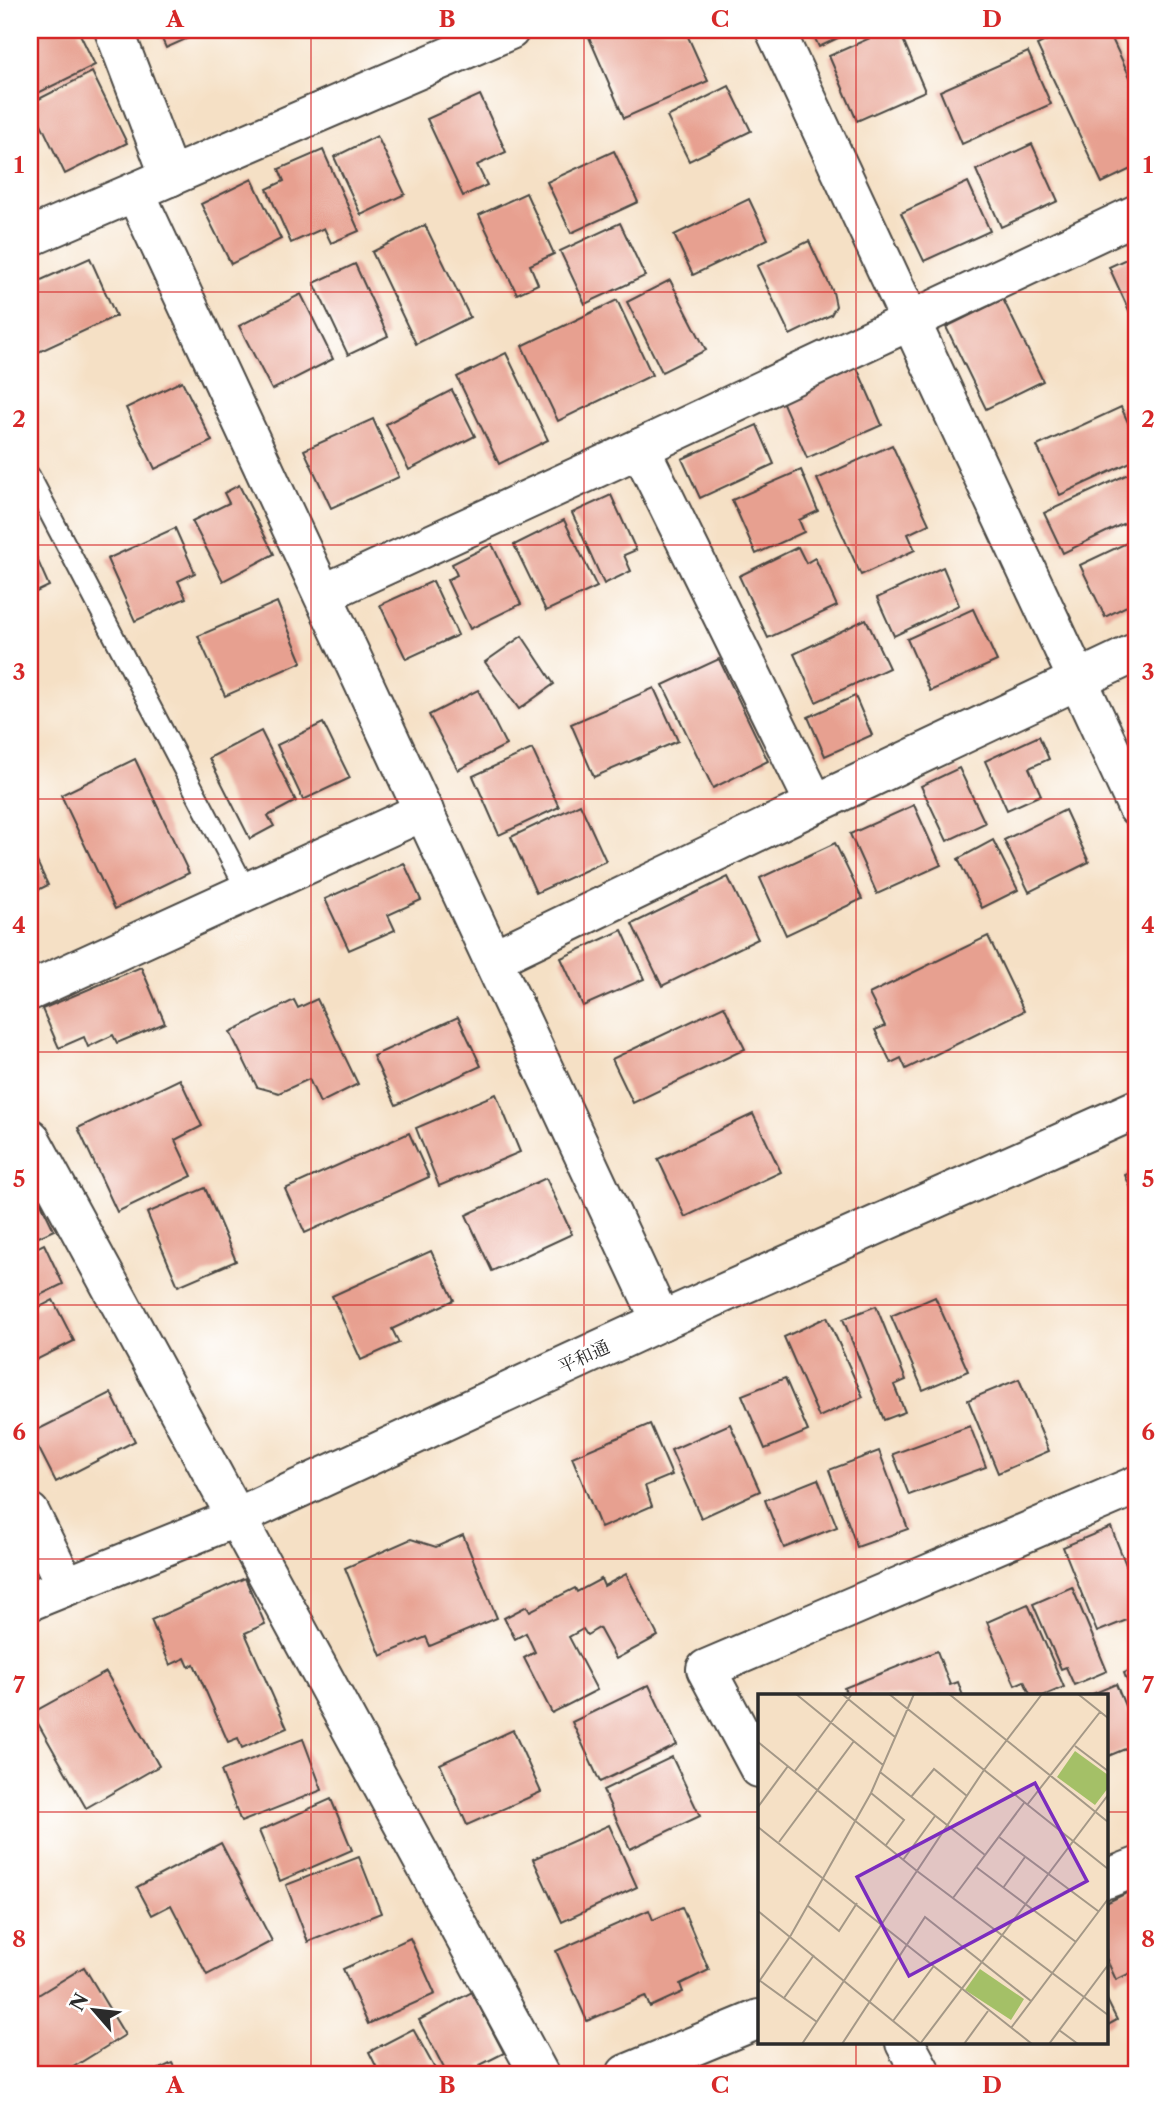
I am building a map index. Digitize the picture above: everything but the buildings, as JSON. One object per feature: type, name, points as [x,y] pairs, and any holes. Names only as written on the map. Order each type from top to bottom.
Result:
[{"type":"street","points":[[114,30],[170,177]]},
{"type":"street","points":[[30,237],[510,30]]},
{"type":"street","points":[[775,30],[1137,807]]},
{"type":"street","points":[[135,192],[662,1321]]},
{"type":"street","points":[[323,594],[1137,214]]},
{"type":"street","points":[[640,448],[815,804]]},
{"type":"street","points":[[493,959],[1137,652]]},
{"type":"street","points":[[30,990],[424,811]]},
{"type":"street","name":"平和通","points":[[30,1601],[235,1518],[662,1321],[1137,1109]]},
{"type":"street","points":[[30,1138],[539,2074]]},
{"type":"street","points":[[758,1766],[706,1669],[1137,1485]]},
{"type":"street","points":[[30,1513],[66,1586]]},
{"type":"street","points":[[1108,1879],[1137,1867]]},
{"type":"street","points":[[625,2074],[758,2019]]},
{"type":"street","points":[[906,2044],[922,2074]]},
{"type":"lane","points":[[30,476],[247,891]]}]
